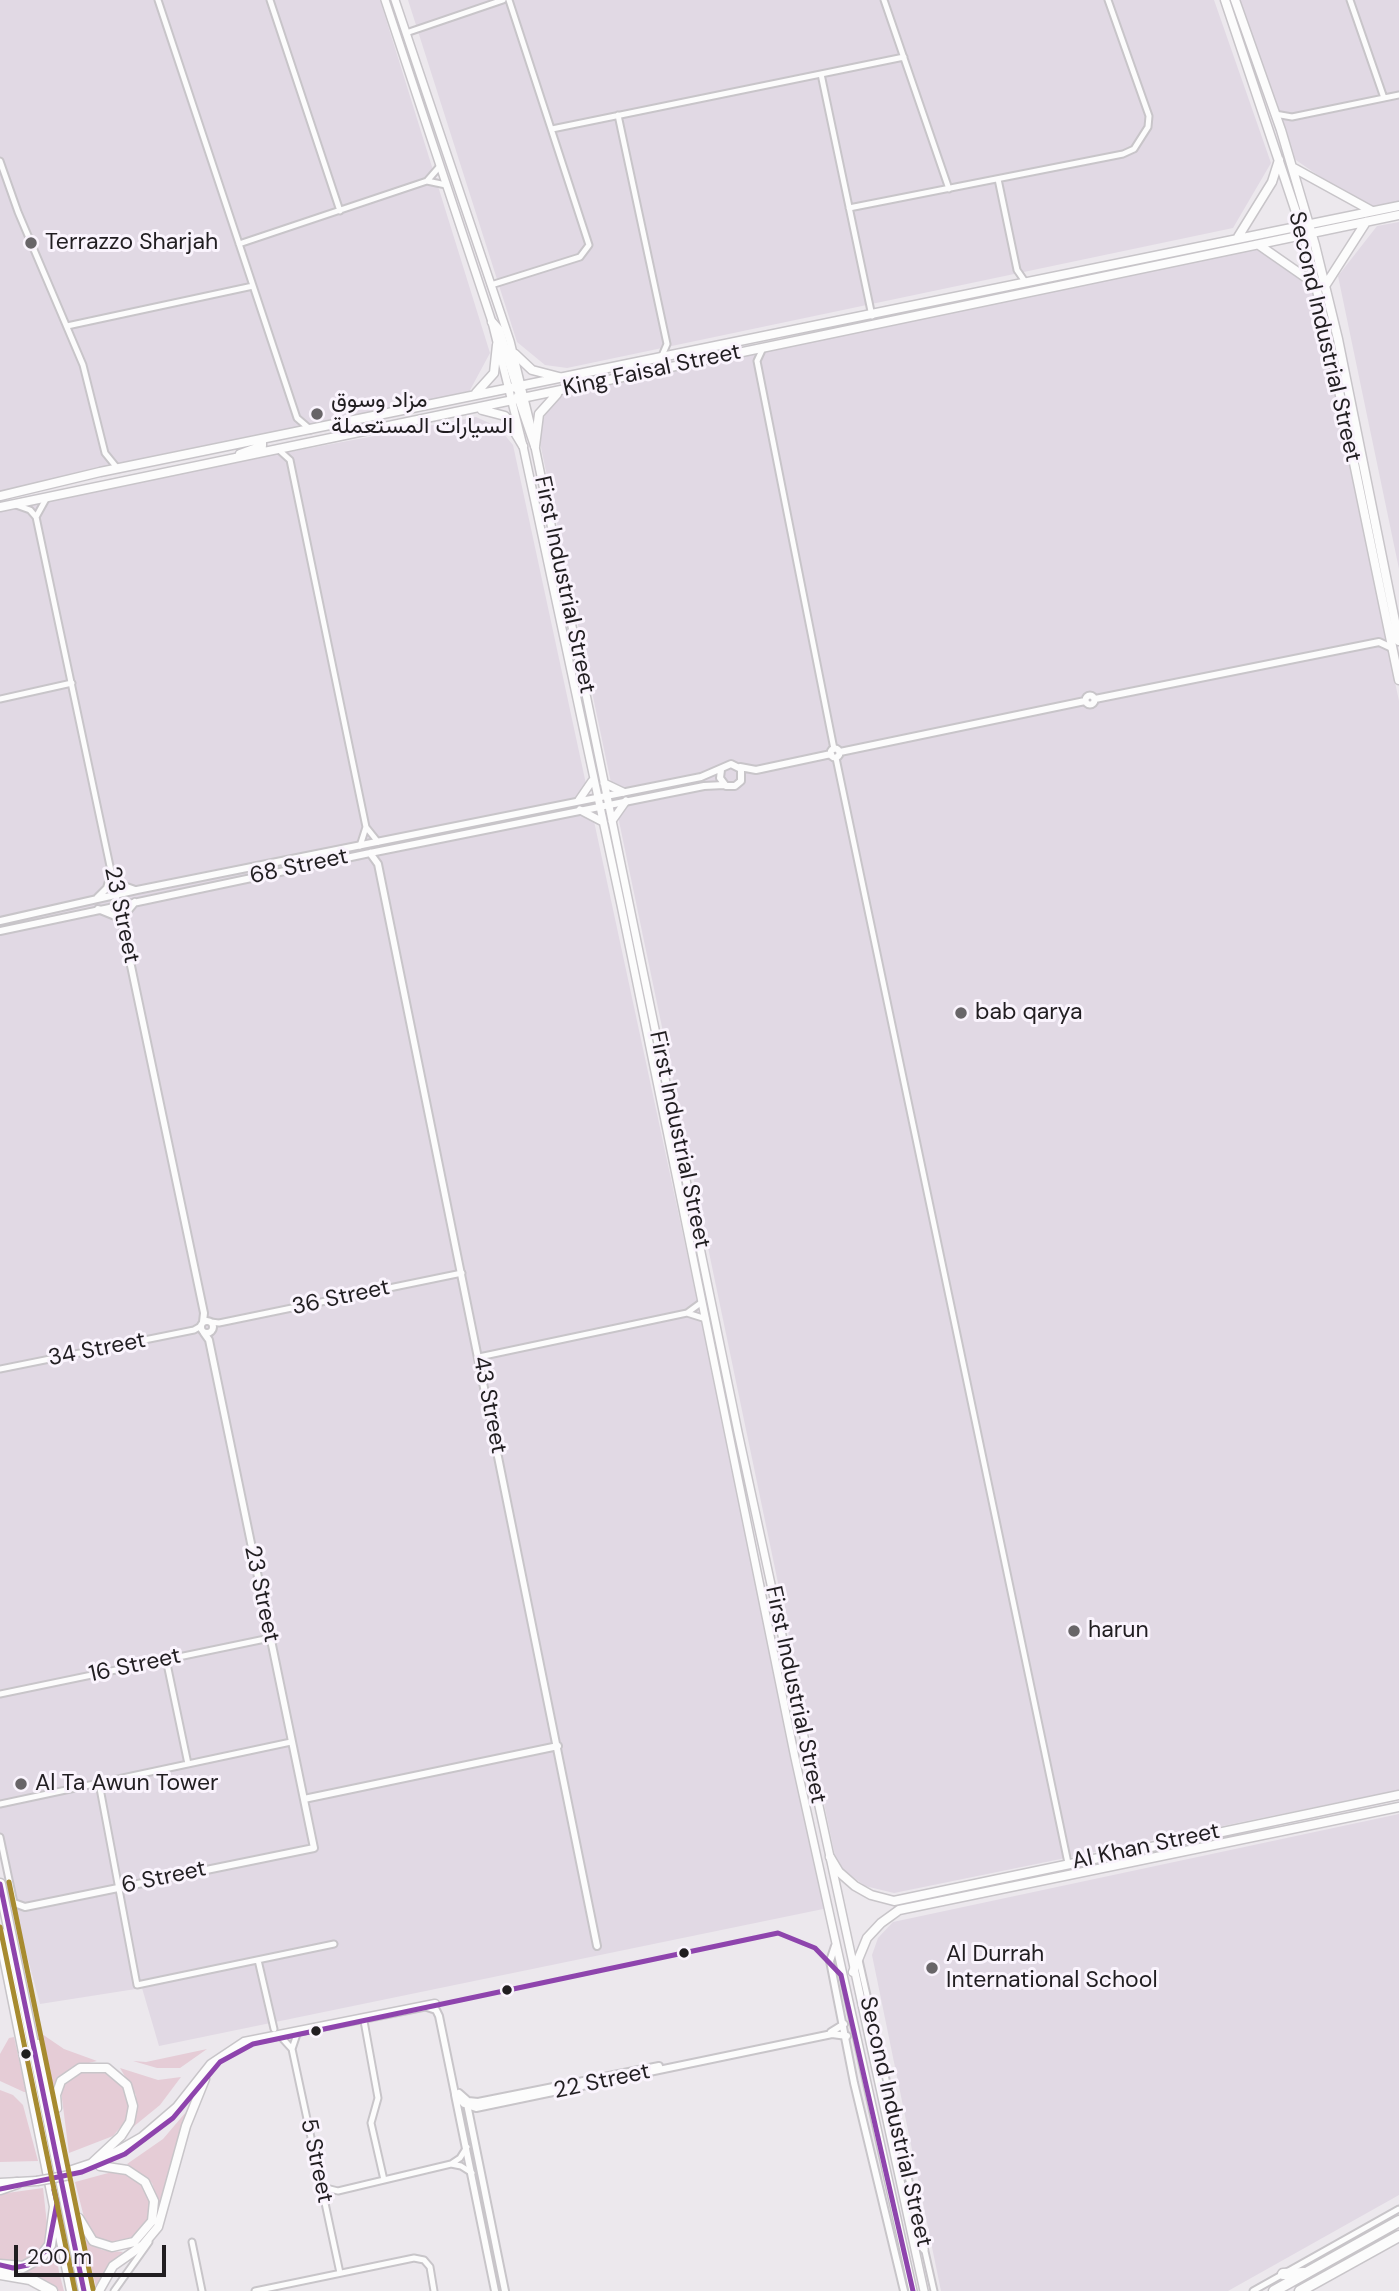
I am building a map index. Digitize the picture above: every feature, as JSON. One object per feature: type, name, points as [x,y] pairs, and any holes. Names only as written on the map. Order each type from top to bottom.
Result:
[{"type":"highway","points":[[0,1884],[52,2155],[72,2291]]},
{"type":"highway","points":[[0,1933],[84,2291]]},
{"type":"highway","points":[[0,2189],[18,2183]]},
{"type":"highway","points":[[0,2265],[23,2267],[45,2253],[52,2240],[57,2203]]},
{"type":"highway","points":[[1274,2291],[1399,2221]]},
{"type":"highway","points":[[1300,2291],[1399,2236]]},
{"type":"highway","points":[[1283,2274],[1308,2272]]},
{"type":"highway","points":[[0,2274],[30,2279],[52,2291]]},
{"type":"main road","name":"First Industrial Street","points":[[385,0],[492,322],[497,345],[519,400],[523,446],[835,1946],[913,2291]]},
{"type":"main road","name":"First Industrial Street","points":[[395,0],[514,354],[516,388]]},
{"type":"main road","name":"Second Industrial Street","points":[[1225,0],[1305,225]]},
{"type":"main road","name":"Second Industrial Street","points":[[1234,0],[1292,167],[1399,641]]},
{"type":"main road","points":[[1236,239],[1249,223],[1272,182],[1279,157]]},
{"type":"main road","points":[[1292,167],[1357,204],[1375,211]]},
{"type":"main road","name":"King Faisal Street","points":[[0,494],[1399,206]]},
{"type":"main road","name":"King Faisal Street","points":[[0,507],[1399,215]]},
{"type":"main road","points":[[1259,245],[1320,285],[1366,222]]},
{"type":"main road","name":"Second Industrial Street","points":[[1320,285],[1399,680]]},
{"type":"main road","points":[[492,322],[499,331],[535,446]]},
{"type":"main road","points":[[473,396],[495,373],[497,345]]},
{"type":"main road","points":[[514,354],[532,370],[565,378]]},
{"type":"main road","points":[[535,446],[539,414],[560,391]]},
{"type":"main road","points":[[468,410],[490,410],[505,416],[523,446]]},
{"type":"main road","points":[[240,457],[241,451],[262,446],[260,441]]},
{"type":"main road","name":"First Industrial Street","points":[[535,446],[853,1972],[924,2291]]},
{"type":"main road","points":[[579,800],[588,791],[593,777]]},
{"type":"main road","points":[[604,782],[622,792]]},
{"type":"main road","points":[[612,822],[626,802]]},
{"type":"main road","points":[[580,810],[602,822]]},
{"type":"main road","name":"Al Khan Street","points":[[830,1857],[839,1872],[855,1886],[871,1895],[894,1901],[1399,1795]]},
{"type":"main road","name":"Al Khan Street","points":[[859,1953],[877,1926],[899,1910],[1399,1807]]},
{"type":"main road","points":[[11,1937],[19,1956],[90,2291]]},
{"type":"main road","points":[[853,1972],[859,1953]]},
{"type":"main road","points":[[96,2165],[152,2130],[177,2106],[211,2064],[244,2042],[414,2006],[431,2006]]},
{"type":"main road","points":[[0,2180],[18,2183],[70,2173],[96,2165],[155,2134],[181,2110],[220,2062],[239,2050],[297,2034],[431,2006]]},
{"type":"main road","points":[[844,2024],[850,2016]]},
{"type":"main road","points":[[57,2132],[56,2095],[67,2074],[80,2067],[96,2066],[120,2077],[132,2095],[132,2117],[125,2132],[96,2165]]},
{"type":"main road","points":[[99,2291],[117,2262],[152,2236],[160,2221],[186,2126],[205,2079]]},
{"type":"main road","points":[[878,2081],[887,2091]]},
{"type":"main road","points":[[894,2157],[898,2139]]},
{"type":"main road","points":[[71,2199],[83,2230],[97,2244],[124,2246],[143,2235],[154,2211],[148,2186],[127,2170],[96,2165]]},
{"type":"main road","points":[[0,2180],[37,2179]]},
{"type":"main road","points":[[910,2230],[924,2249]]},
{"type":"main road","points":[[895,2249],[906,2261]]},
{"type":"street","points":[[158,0],[297,418],[311,430]]},
{"type":"street","points":[[270,0],[340,211]]},
{"type":"street","points":[[406,33],[503,0]]},
{"type":"street","points":[[492,285],[580,257],[588,250],[589,240],[509,0]]},
{"type":"street","points":[[884,0],[949,189]]},
{"type":"street","points":[[849,208],[1123,155],[1140,142],[1149,116],[1108,0]]},
{"type":"street","points":[[1350,0],[1384,98]]},
{"type":"street","points":[[552,129],[904,57]]},
{"type":"street","points":[[821,74],[872,316]]},
{"type":"street","points":[[1275,114],[1292,117],[1399,95]]},
{"type":"street","points":[[618,116],[667,344],[661,359]]},
{"type":"street","points":[[1281,130],[1292,117]]},
{"type":"street","points":[[0,161],[18,212],[86,372],[105,453],[118,469]]},
{"type":"street","points":[[239,244],[427,181],[440,166]]},
{"type":"street","points":[[998,179],[1017,270],[1027,283]]},
{"type":"street","points":[[427,181],[446,185]]},
{"type":"street","points":[[1011,287],[1017,270]]},
{"type":"street","points":[[67,326],[253,286]]},
{"type":"street","points":[[667,344],[680,355]]},
{"type":"street","points":[[765,346],[757,361],[835,753],[1068,1863]]},
{"type":"street","points":[[743,351],[757,361]]},
{"type":"street","points":[[290,435],[297,418]]},
{"type":"street","points":[[290,460],[301,444]]},
{"type":"street","points":[[277,449],[290,460],[366,827],[379,842]]},
{"type":"street","points":[[100,472],[105,453]]},
{"type":"street","points":[[10,504],[30,510],[36,517],[40,506],[51,495]]},
{"type":"street","name":"23 Street","points":[[36,517],[314,1847]]},
{"type":"street","points":[[1379,642],[1388,631]]},
{"type":"street","points":[[756,770],[731,764],[721,770],[720,778],[724,785],[735,786],[756,770],[1085,701],[1089,695],[1095,699],[1379,642],[1392,648]]},
{"type":"street","points":[[60,686],[71,675]]},
{"type":"street","points":[[60,686],[73,688]]},
{"type":"street","points":[[0,699],[60,686],[73,688]]},
{"type":"street","points":[[739,766],[743,773],[741,781]]},
{"type":"street","name":"68 Street","points":[[0,921],[137,890],[701,777],[721,770]]},
{"type":"street","name":"68 Street","points":[[0,929],[580,810],[724,785]]},
{"type":"street","points":[[360,846],[366,827]]},
{"type":"street","name":"43 Street","points":[[383,850],[379,864],[597,1946]]},
{"type":"street","name":"43 Street","points":[[370,853],[379,864]]},
{"type":"street","points":[[111,874],[121,885],[137,890]]},
{"type":"street","points":[[95,900],[107,888],[111,874]]},
{"type":"street","points":[[97,908],[121,919],[139,900]]},
{"type":"street","points":[[0,929],[15,918]]},
{"type":"street","name":"36 Street","points":[[205,1327],[462,1273]]},
{"type":"street","points":[[479,1357],[687,1313],[702,1302]]},
{"type":"street","points":[[687,1313],[706,1319]]},
{"type":"street","name":"34 Street","points":[[0,1369],[205,1327]]},
{"type":"street","name":"16 Street","points":[[0,1694],[270,1638]]},
{"type":"street","points":[[166,1659],[188,1764]]},
{"type":"street","points":[[0,1804],[291,1742]]},
{"type":"street","points":[[304,1799],[558,1746]]},
{"type":"street","points":[[99,1783],[137,1985],[334,1944]]},
{"type":"street","points":[[0,1837],[14,1903]]},
{"type":"street","name":"6 Street","points":[[14,1903],[25,1907],[314,1847]]},
{"type":"street","points":[[835,1946],[830,1961],[847,2036],[859,2108],[904,2291]]},
{"type":"street","name":"Second Industrial Street","points":[[859,1953],[861,1978],[933,2291]]},
{"type":"street","points":[[258,1960],[274,2029]]},
{"type":"street","points":[[431,2006],[439,2016],[495,2291]]},
{"type":"street","points":[[431,2006],[440,2010],[458,2090],[466,2102],[505,2291]]},
{"type":"street","points":[[363,2021],[378,2094],[371,2123],[384,2180]]},
{"type":"street","name":"22 Street","points":[[466,2102],[478,2102],[834,2031],[844,2024]]},
{"type":"street","points":[[282,2038],[292,2049],[297,2034]]},
{"type":"street","name":"22 Street","points":[[466,2102],[480,2108],[832,2034],[847,2036]]},
{"type":"street","name":"5 Street","points":[[292,2049],[340,2273]]},
{"type":"street","points":[[454,2090],[466,2102]]},
{"type":"street","points":[[322,2187],[338,2191],[451,2164],[460,2158],[467,2147]]},
{"type":"street","points":[[451,2164],[461,2166],[472,2173]]},
{"type":"street","points":[[326,2204],[338,2191]]},
{"type":"street","points":[[1253,2291],[1399,2209]]},
{"type":"street","points":[[114,2291],[152,2236]]},
{"type":"street","points":[[192,2242],[202,2291]]},
{"type":"street","points":[[255,2291],[419,2259],[430,2267],[435,2291]]},
{"type":"street","points":[[292,2283],[293,2291]]},
{"type":"shaded area","points":[[0,0],[380,0],[490,353],[469,392],[0,493]]},
{"type":"shaded area","points":[[408,0],[1214,0],[1271,163],[1233,228],[567,368],[545,365],[517,342]]},
{"type":"shaded area","points":[[1238,0],[1399,0],[1399,201],[1372,207],[1342,192],[1293,158]]},
{"type":"shaded area","points":[[1399,222],[1399,569],[1338,276],[1377,226]]},
{"type":"shaded area","points":[[1255,248],[1313,289],[1399,701],[1399,1790],[894,1893],[865,1886],[841,1868],[835,1856],[538,433],[547,410],[565,391]]},
{"type":"shaded area","points":[[476,417],[498,427],[513,445],[828,1908],[159,2046],[142,1988],[40,2004],[0,1856],[0,506]]},
{"type":"shaded area","points":[[1399,1814],[1399,2195],[1228,2291],[941,2291],[872,1955],[878,1938],[893,1922]]},
{"type":"shaded area","points":[[42,2034],[64,2049],[97,2061],[72,2067],[53,2085]]},
{"type":"shaded area","points":[[14,2037],[26,2092],[0,2081],[0,2054],[9,2038]]},
{"type":"shaded area","points":[[207,2049],[180,2068],[157,2068],[133,2061],[146,2062]]},
{"type":"shaded area","points":[[120,2068],[158,2080],[181,2077],[160,2105],[133,2127],[136,2095]]},
{"type":"shaded area","points":[[83,2070],[102,2071],[119,2081],[129,2108],[125,2122],[113,2136],[69,2153],[61,2091],[68,2080]]},
{"type":"shaded area","points":[[0,2090],[13,2095],[23,2105],[38,2161],[0,2162]]},
{"type":"shaded area","points":[[186,2112],[159,2205],[152,2183],[127,2164],[163,2139]]},
{"type":"shaded area","points":[[112,2172],[130,2175],[141,2184],[150,2204],[148,2218],[135,2237],[112,2243],[94,2236],[86,2225],[75,2182]]},
{"type":"shaded area","points":[[43,2188],[48,2233],[43,2250],[29,2261],[16,2263],[0,2260],[0,2194]]},
{"type":"shaded area","points":[[85,2240],[102,2250],[123,2252],[108,2265],[96,2287]]},
{"type":"shaded area","points":[[55,2246],[64,2291],[59,2291],[41,2278],[23,2273],[43,2262]]},
{"type":"transit line","points":[[9,1882],[93,2289]]},
{"type":"transit line","points":[[0,1884],[84,2291]]},
{"type":"transit line","points":[[0,1927],[75,2291]]},
{"type":"transit line","points":[[0,2189],[82,2172],[125,2154],[173,2118],[220,2062],[253,2044],[778,1933],[815,1948],[841,1975],[913,2291]]},
{"type":"transit line","points":[[0,2265],[13,2268],[28,2265],[48,2249],[57,2203],[54,2190]]},
{"type":"place","name":"Terrazzo Sharjah","points":[[31,243]]},
{"type":"place","name":"مزاد وسوق السيارات المستعملة","points":[[317,414]]},
{"type":"place","name":"bab qarya","points":[[961,1013]]},
{"type":"place","name":"harun","points":[[1074,1631]]},
{"type":"place","name":"Al Ta Awun Tower","points":[[21,1784]]},
{"type":"place","name":"Al Durrah International School","points":[[932,1968]]}]
